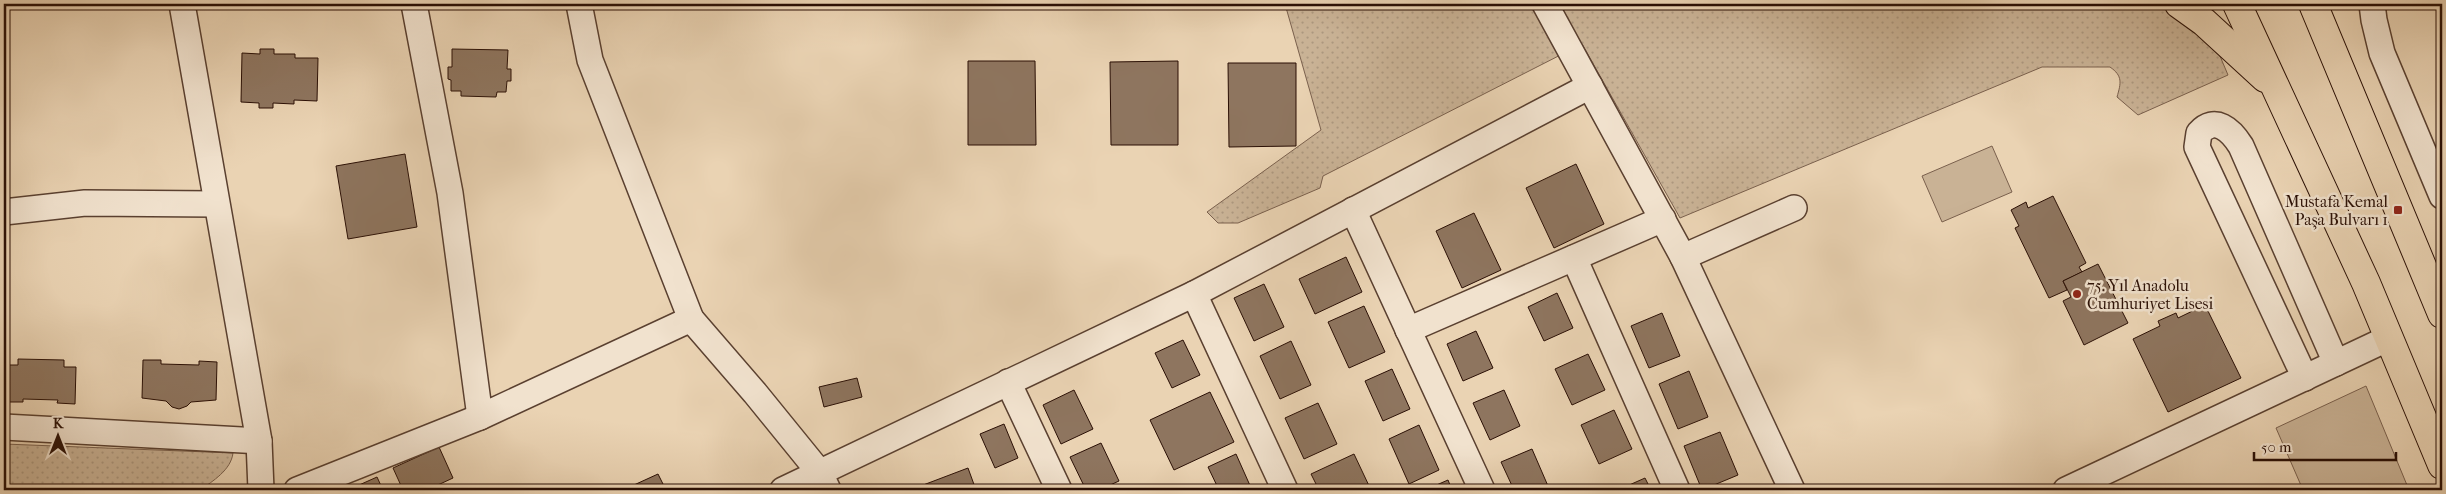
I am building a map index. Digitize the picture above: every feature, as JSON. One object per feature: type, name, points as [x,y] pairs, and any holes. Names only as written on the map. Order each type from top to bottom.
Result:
[{"type":"main road","points":[[2179,4],[2204,22],[2277,90]]},
{"type":"main road","points":[[2237,4],[2366,283],[2442,465]]},
{"type":"main road","points":[[2313,4],[2441,306]]},
{"type":"main road","points":[[2328,39],[2330,4]]},
{"type":"street","points":[[182,4],[259,441],[261,490]]},
{"type":"street","points":[[414,4],[450,193],[480,417]]},
{"type":"street","points":[[579,4],[590,60],[691,319],[755,393],[824,482]]},
{"type":"street","points":[[1545,4],[1683,257],[1792,490]]},
{"type":"street","points":[[2372,4],[2382,53],[2442,196]]},
{"type":"street","points":[[783,490],[824,482],[1008,382],[1194,294],[1590,86]]},
{"type":"street","points":[[2305,378],[2197,147],[2199,133],[2209,125],[2222,126],[2228,129],[2241,146],[2336,363]]},
{"type":"street","points":[[4,212],[85,203],[216,204]]},
{"type":"street","points":[[1683,257],[1794,208]]},
{"type":"street","points":[[1352,210],[1482,490]]},
{"type":"street","points":[[1408,330],[1663,219]]},
{"type":"street","points":[[1574,258],[1677,490]]},
{"type":"street","points":[[1194,294],[1286,490]]},
{"type":"street","points":[[297,490],[480,417],[691,319]]},
{"type":"street","points":[[2066,490],[2389,338]]},
{"type":"street","points":[[1008,382],[1059,490]]},
{"type":"street","points":[[4,427],[259,441]]},
{"type":"shaded area","points":[[1285,4],[2198,4],[2228,75],[2138,115],[2117,97],[2120,80],[2110,67],[2042,67],[1680,218],[1582,44],[1323,176],[1320,188],[1238,223],[1218,223],[1207,212],[1321,130]]},
{"type":"shaded area","points":[[1992,146],[2012,192],[1942,222],[1922,176]]},
{"type":"shaded area","points":[[2366,386],[2409,490],[2303,490],[2276,428]]},
{"type":"shaded area","points":[[4,444],[233,453],[232,459],[225,470],[200,490],[4,490]]},
{"type":"building","points":[[260,49],[274,49],[274,54],[295,54],[295,58],[318,58],[317,101],[294,100],[294,104],[273,103],[273,108],[259,108],[259,103],[241,102],[242,53],[260,54]]},
{"type":"building","points":[[452,49],[508,50],[507,69],[511,69],[511,81],[507,81],[506,92],[497,92],[496,97],[461,96],[461,91],[451,91],[448,67],[452,67]]},
{"type":"building","points":[[968,61],[1035,61],[1036,145],[968,145]]},
{"type":"building","points":[[1178,61],[1178,145],[1111,145],[1110,62]]},
{"type":"building","points":[[1228,63],[1296,63],[1296,146],[1229,147]]},
{"type":"building","points":[[405,154],[417,227],[348,239],[336,166]]},
{"type":"building","points":[[1576,164],[1604,224],[1554,248],[1526,188]]},
{"type":"building","points":[[2053,196],[2086,263],[2079,267],[2082,272],[2063,281],[2067,290],[2049,298],[2015,228],[2019,226],[2011,210],[2026,202],[2028,208]]},
{"type":"building","points":[[1474,213],[1501,270],[1462,288],[1436,231]]},
{"type":"building","points":[[1346,257],[1362,292],[1315,314],[1299,279]]},
{"type":"building","points":[[2098,264],[2128,323],[2084,345],[2063,301],[2071,297],[2063,281]]},
{"type":"building","points":[[1264,284],[1284,327],[1254,341],[1234,298]]},
{"type":"building","points":[[1557,293],[1573,328],[1544,341],[1528,307]]},
{"type":"building","points":[[2205,305],[2241,378],[2168,412],[2133,339],[2160,326],[2158,321],[2176,313],[2178,318]]},
{"type":"building","points":[[1364,306],[1385,352],[1349,368],[1328,322]]},
{"type":"building","points":[[1662,313],[1680,356],[1649,368],[1631,326]]},
{"type":"building","points":[[1476,331],[1493,368],[1463,381],[1447,344]]},
{"type":"building","points":[[1183,340],[1200,375],[1172,388],[1155,353]]},
{"type":"building","points":[[1291,341],[1311,385],[1280,399],[1260,356]]},
{"type":"building","points":[[1588,354],[1605,390],[1572,405],[1555,369]]},
{"type":"building","points":[[18,359],[64,360],[64,367],[76,367],[75,404],[57,403],[58,400],[23,399],[23,402],[5,402],[6,365],[18,365]]},
{"type":"building","points":[[143,360],[161,360],[161,364],[199,365],[199,361],[217,362],[216,400],[191,402],[179,409],[172,407],[166,401],[142,398]]},
{"type":"building","points":[[1392,369],[1410,409],[1383,421],[1365,381]]},
{"type":"building","points":[[1689,371],[1708,417],[1678,429],[1659,384]]},
{"type":"building","points":[[857,378],[862,397],[824,407],[819,387]]},
{"type":"building","points":[[1074,390],[1093,429],[1061,444],[1043,405]]},
{"type":"building","points":[[1504,390],[1520,426],[1490,440],[1473,403]]},
{"type":"building","points":[[1210,392],[1234,442],[1174,470],[1150,420]]},
{"type":"building","points":[[1318,403],[1337,444],[1304,459],[1285,418]]},
{"type":"building","points":[[1614,410],[1632,449],[1599,464],[1581,425]]},
{"type":"building","points":[[1004,424],[1018,458],[995,468],[980,434]]},
{"type":"building","points":[[1419,425],[1439,470],[1409,484],[1389,439]]},
{"type":"building","points":[[1720,432],[1738,475],[1702,490],[1684,446]]},
{"type":"building","points":[[1101,443],[1119,481],[1099,490],[1086,490],[1070,457]]},
{"type":"building","points":[[439,447],[453,478],[427,490],[403,490],[393,468]]},
{"type":"building","points":[[1532,449],[1548,486],[1538,490],[1514,490],[1501,462]]},
{"type":"building","points":[[1236,454],[1252,490],[1219,490],[1208,467]]},
{"type":"building","points":[[1354,454],[1371,490],[1319,490],[1311,474]]},
{"type":"building","points":[[968,468],[976,490],[910,490]]},
{"type":"building","points":[[658,474],[666,490],[623,490]]},
{"type":"building","points":[[377,477],[383,490],[348,490]]},
{"type":"building","points":[[1645,478],[1651,490],[1618,490]]},
{"type":"building","points":[[1448,480],[1452,490],[1425,490]]},
{"type":"place","name":"Mustafa Kemal Paşa Bulvarı 1","points":[[2398,210]]},
{"type":"place","name":"75. Yıl Anadolu Cumhuriyet Lisesi","points":[[2077,294]]}]
